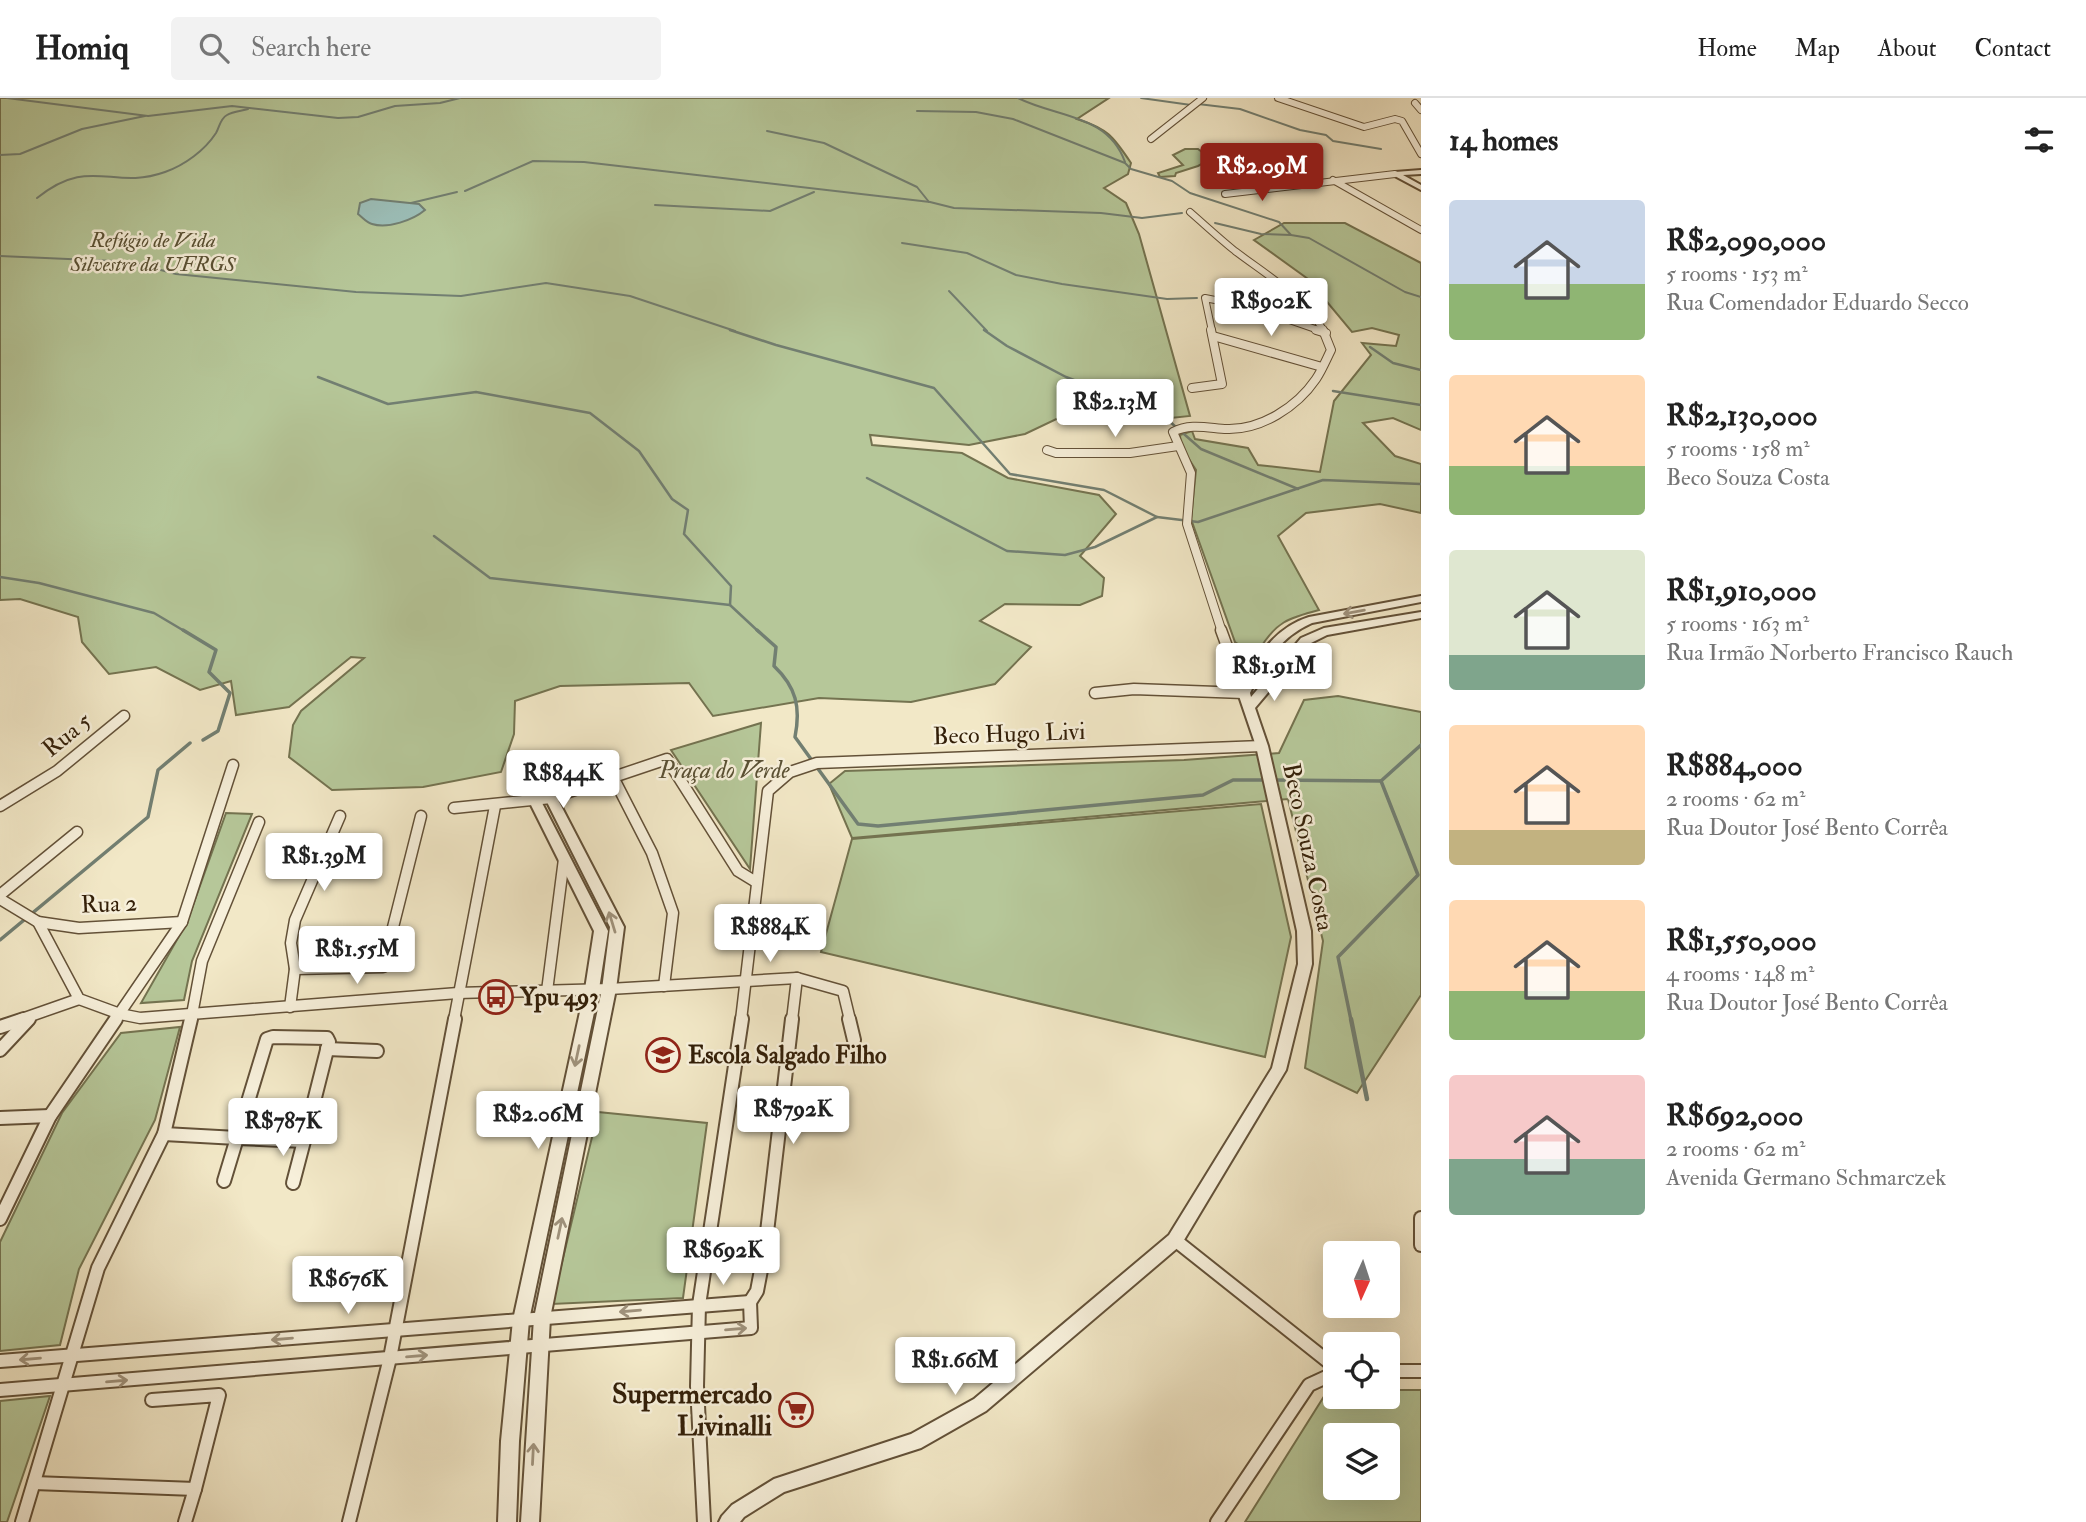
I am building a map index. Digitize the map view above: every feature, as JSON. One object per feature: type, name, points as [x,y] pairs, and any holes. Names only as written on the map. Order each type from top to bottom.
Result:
[{"type":"street","points":[[1150,139],[1203,98]]},
{"type":"street","points":[[1278,98],[1364,127],[1395,119],[1405,123],[1421,154]]},
{"type":"street","points":[[1415,103],[1421,110]]},
{"type":"street","points":[[1225,194],[1288,184],[1421,172]]},
{"type":"street","points":[[1395,174],[1421,188]]},
{"type":"street","points":[[1333,180],[1421,230]]},
{"type":"street","points":[[1047,450],[1055,453],[1130,453],[1178,446],[1173,432],[1177,429],[1248,427],[1274,415],[1303,396],[1322,367],[1331,349],[1326,333],[1316,317],[1285,286],[1234,250],[1190,212]]},
{"type":"street","points":[[1192,388],[1223,384],[1205,298],[1255,308],[1326,333]]},
{"type":"street","points":[[1213,336],[1322,367]]},
{"type":"street","name":"Beco Souza Costa","points":[[728,1522],[738,1511],[780,1485],[915,1442],[980,1405],[1175,1240],[1279,1070],[1305,964],[1304,931],[1262,746],[1200,570],[1187,524],[1191,473],[1178,446]]},
{"type":"street","points":[[1095,693],[1134,689],[1244,693],[1262,660],[1284,632],[1295,625],[1421,599]]},
{"type":"street","points":[[1249,707],[1305,641],[1324,632],[1421,615]]},
{"type":"street","name":"Rua 5","points":[[0,806],[57,771],[124,716]]},
{"type":"street","name":"Beco Hugo Livi","points":[[756,882],[768,791],[781,776],[804,765],[1262,746]]},
{"type":"street","points":[[454,808],[495,806],[551,798],[667,759],[738,871],[756,882],[747,982],[696,1332],[698,1445],[704,1522]]},
{"type":"street","points":[[0,1219],[50,1116],[182,922],[233,765]]},
{"type":"street","points":[[613,777],[652,853],[673,913],[664,986]]},
{"type":"street","points":[[530,1522],[542,1318],[609,989],[616,924],[551,798]]},
{"type":"street","points":[[507,1522],[517,1347],[521,1320],[592,989],[601,929],[534,801]]},
{"type":"street","points":[[349,1522],[390,1358],[495,806]]},
{"type":"street","points":[[290,1007],[295,969],[291,943],[295,920],[340,816]]},
{"type":"street","points":[[295,969],[383,967],[421,816]]},
{"type":"street","points":[[22,1522],[98,1268],[164,1134],[202,961],[259,822]]},
{"type":"street","points":[[77,832],[0,897],[38,922],[79,999]]},
{"type":"street","points":[[547,991],[564,859]]},
{"type":"street","name":"Rua 2","points":[[38,922],[79,928],[182,922]]},
{"type":"street","points":[[0,1390],[751,1328],[750,1302],[757,1291],[765,1249],[797,978]]},
{"type":"street","points":[[0,1027],[79,999],[120,1014],[140,1018],[458,993],[609,989],[797,978],[843,991],[854,1040]]},
{"type":"street","points":[[0,1050],[31,1018]]},
{"type":"street","points":[[224,1181],[267,1039],[325,1037],[329,1040],[293,1183]]},
{"type":"street","points":[[327,1049],[377,1051]]},
{"type":"street","points":[[0,1118],[50,1116]]},
{"type":"street","points":[[164,1134],[304,1141]]},
{"type":"street","points":[[1421,1218],[1421,1245]]},
{"type":"street","points":[[1175,1240],[1323,1357]]},
{"type":"street","points":[[0,1362],[750,1302]]},
{"type":"street","points":[[1400,1371],[1421,1371]]},
{"type":"street","points":[[1217,1522],[1309,1385],[1323,1377]]},
{"type":"street","points":[[152,1400],[219,1395],[185,1522]]},
{"type":"street","points":[[34,1483],[195,1489]]},
{"type":"green space","name":"Refúgio de Vida Silvestre da UFRGS","points":[[0,98],[1109,98],[1077,119],[1096,126],[1109,135],[1131,163],[1128,174],[1104,188],[1126,203],[1139,234],[1190,416],[1161,419],[1092,402],[1025,434],[969,445],[870,435],[872,445],[962,453],[1008,478],[1099,495],[1116,514],[1080,556],[1104,578],[1102,596],[1080,605],[1005,604],[980,621],[1031,647],[995,684],[911,702],[819,698],[713,716],[689,683],[560,686],[515,701],[514,734],[501,772],[423,787],[332,790],[289,757],[293,725],[301,711],[364,658],[351,657],[289,707],[236,715],[231,681],[200,690],[156,667],[109,674],[82,642],[78,617],[20,599],[0,600]]},
{"type":"green space","points":[[1185,149],[1198,149],[1211,159],[1176,173],[1175,176],[1160,177],[1158,173],[1183,165],[1173,155]]},
{"type":"green space","points":[[1284,223],[1345,223],[1421,263],[1421,430],[1393,418],[1363,423],[1395,456],[1421,464],[1421,513],[1380,504],[1306,513],[1278,536],[1319,610],[1284,622],[1271,633],[1259,650],[1245,649],[1235,642],[1191,519],[1196,470],[1181,447],[1180,435],[1192,431],[1195,439],[1248,448],[1258,465],[1320,472],[1334,401],[1371,355],[1362,343],[1396,346],[1399,335],[1372,328],[1352,332],[1308,279],[1254,240]]},
{"type":"green space","points":[[1338,696],[1421,712],[1421,995],[1357,1093],[1305,1068],[1323,941],[1288,799],[852,838],[829,784],[845,771],[1184,760],[1279,753],[1304,700]]},
{"type":"green space","name":"Praça do Verde","points":[[761,723],[750,869],[671,750]]},
{"type":"green space","points":[[1261,804],[1291,937],[1265,1057],[821,952],[852,839]]},
{"type":"green space","points":[[226,813],[252,814],[192,961],[184,1000],[141,1003],[187,922]]},
{"type":"green space","points":[[180,1027],[155,1120],[79,1269],[60,1345],[0,1351],[0,1242],[62,1113],[121,1033]]},
{"type":"green space","points":[[598,1112],[707,1123],[683,1298],[552,1304]]},
{"type":"green space","points":[[1400,1390],[1421,1390],[1421,1522],[1245,1522],[1323,1398],[1323,1409],[1400,1409]]},
{"type":"green space","points":[[50,1396],[7,1522],[0,1522],[0,1401]]},
{"type":"water","points":[[371,199],[419,204],[425,210],[400,223],[372,224],[358,214],[360,203]]},
{"type":"waterway","points":[[7,98],[148,116],[232,106],[338,118],[358,117],[395,106],[440,103],[460,98]]},
{"type":"waterway","points":[[1018,98],[1094,126],[1117,146],[1125,162]]},
{"type":"waterway","points":[[1141,98],[1191,105]]},
{"type":"waterway","points":[[1198,104],[1240,109],[1300,130],[1326,135],[1333,141],[1381,149]]},
{"type":"waterway","points":[[37,198],[72,178],[146,177],[165,172],[194,156],[216,133],[225,117],[248,109]]},
{"type":"waterway","points":[[917,111],[976,112],[1013,119],[1125,163],[1131,169],[1172,181],[1190,193],[1279,222],[1291,235]]},
{"type":"waterway","points":[[0,155],[20,154],[82,129],[145,116]]},
{"type":"waterway","points":[[767,131],[824,143],[917,187],[929,202]]},
{"type":"waterway","points":[[465,191],[533,161],[584,162],[929,202]]},
{"type":"waterway","points":[[411,203],[457,192]]},
{"type":"waterway","points":[[655,205],[770,211],[814,192]]},
{"type":"waterway","points":[[929,202],[954,208],[1101,213],[1142,218],[1182,213]]},
{"type":"waterway","points":[[1215,223],[1261,234],[1291,235]]},
{"type":"waterway","points":[[1291,235],[1309,238],[1405,292],[1421,297]]},
{"type":"waterway","points":[[902,243],[967,253],[1016,275],[1062,284],[1167,299],[1197,298]]},
{"type":"waterway","points":[[0,256],[113,261]]},
{"type":"waterway","points":[[138,264],[176,274],[356,292],[461,296],[546,283],[630,296],[735,331]]},
{"type":"waterway","points":[[949,291],[987,331]]},
{"type":"waterway","points":[[730,330],[934,388],[1010,474],[1104,490],[1157,517]]},
{"type":"waterway","points":[[984,330],[1007,346],[1066,377],[1160,413],[1201,449],[1297,489]]},
{"type":"waterway","points":[[1370,347],[1393,363],[1421,370]]},
{"type":"waterway","points":[[318,377],[388,404],[476,392],[590,413],[639,451],[672,499],[688,510],[684,534],[731,586],[730,605]]},
{"type":"waterway","points":[[1333,391],[1421,405]]},
{"type":"waterway","points":[[867,478],[1007,551],[1065,555],[1095,547],[1157,517]]},
{"type":"waterway","points":[[1297,489],[1323,480],[1421,484]]},
{"type":"waterway","points":[[1157,517],[1198,522],[1297,489]]},
{"type":"waterway","points":[[434,536],[490,578],[730,605]]},
{"type":"waterway","points":[[0,577],[39,583],[154,613],[186,632]]},
{"type":"waterway","points":[[730,605],[759,632]]},
{"type":"waterway","points":[[183,630],[216,650],[209,672],[230,693],[218,731],[203,740]]},
{"type":"waterway","points":[[757,630],[776,647],[774,666],[795,698],[795,737],[858,824],[878,826],[1203,795],[1233,780],[1265,780]]},
{"type":"waterway","points":[[0,940],[148,817],[158,770],[190,743]]},
{"type":"waterway","points":[[1381,781],[1421,745]]},
{"type":"waterway","points":[[1273,780],[1381,781]]},
{"type":"waterway","points":[[1351,1020],[1338,957],[1418,875],[1381,781]]},
{"type":"waterway","points":[[1351,1019],[1367,1099]]},
{"type":"place","name":"Ypu 493","points":[[496,997]]},
{"type":"place","name":"Escola Salgado Filho","points":[[663,1055]]},
{"type":"place","name":"Supermercado Livinalli","points":[[796,1410]]}]
